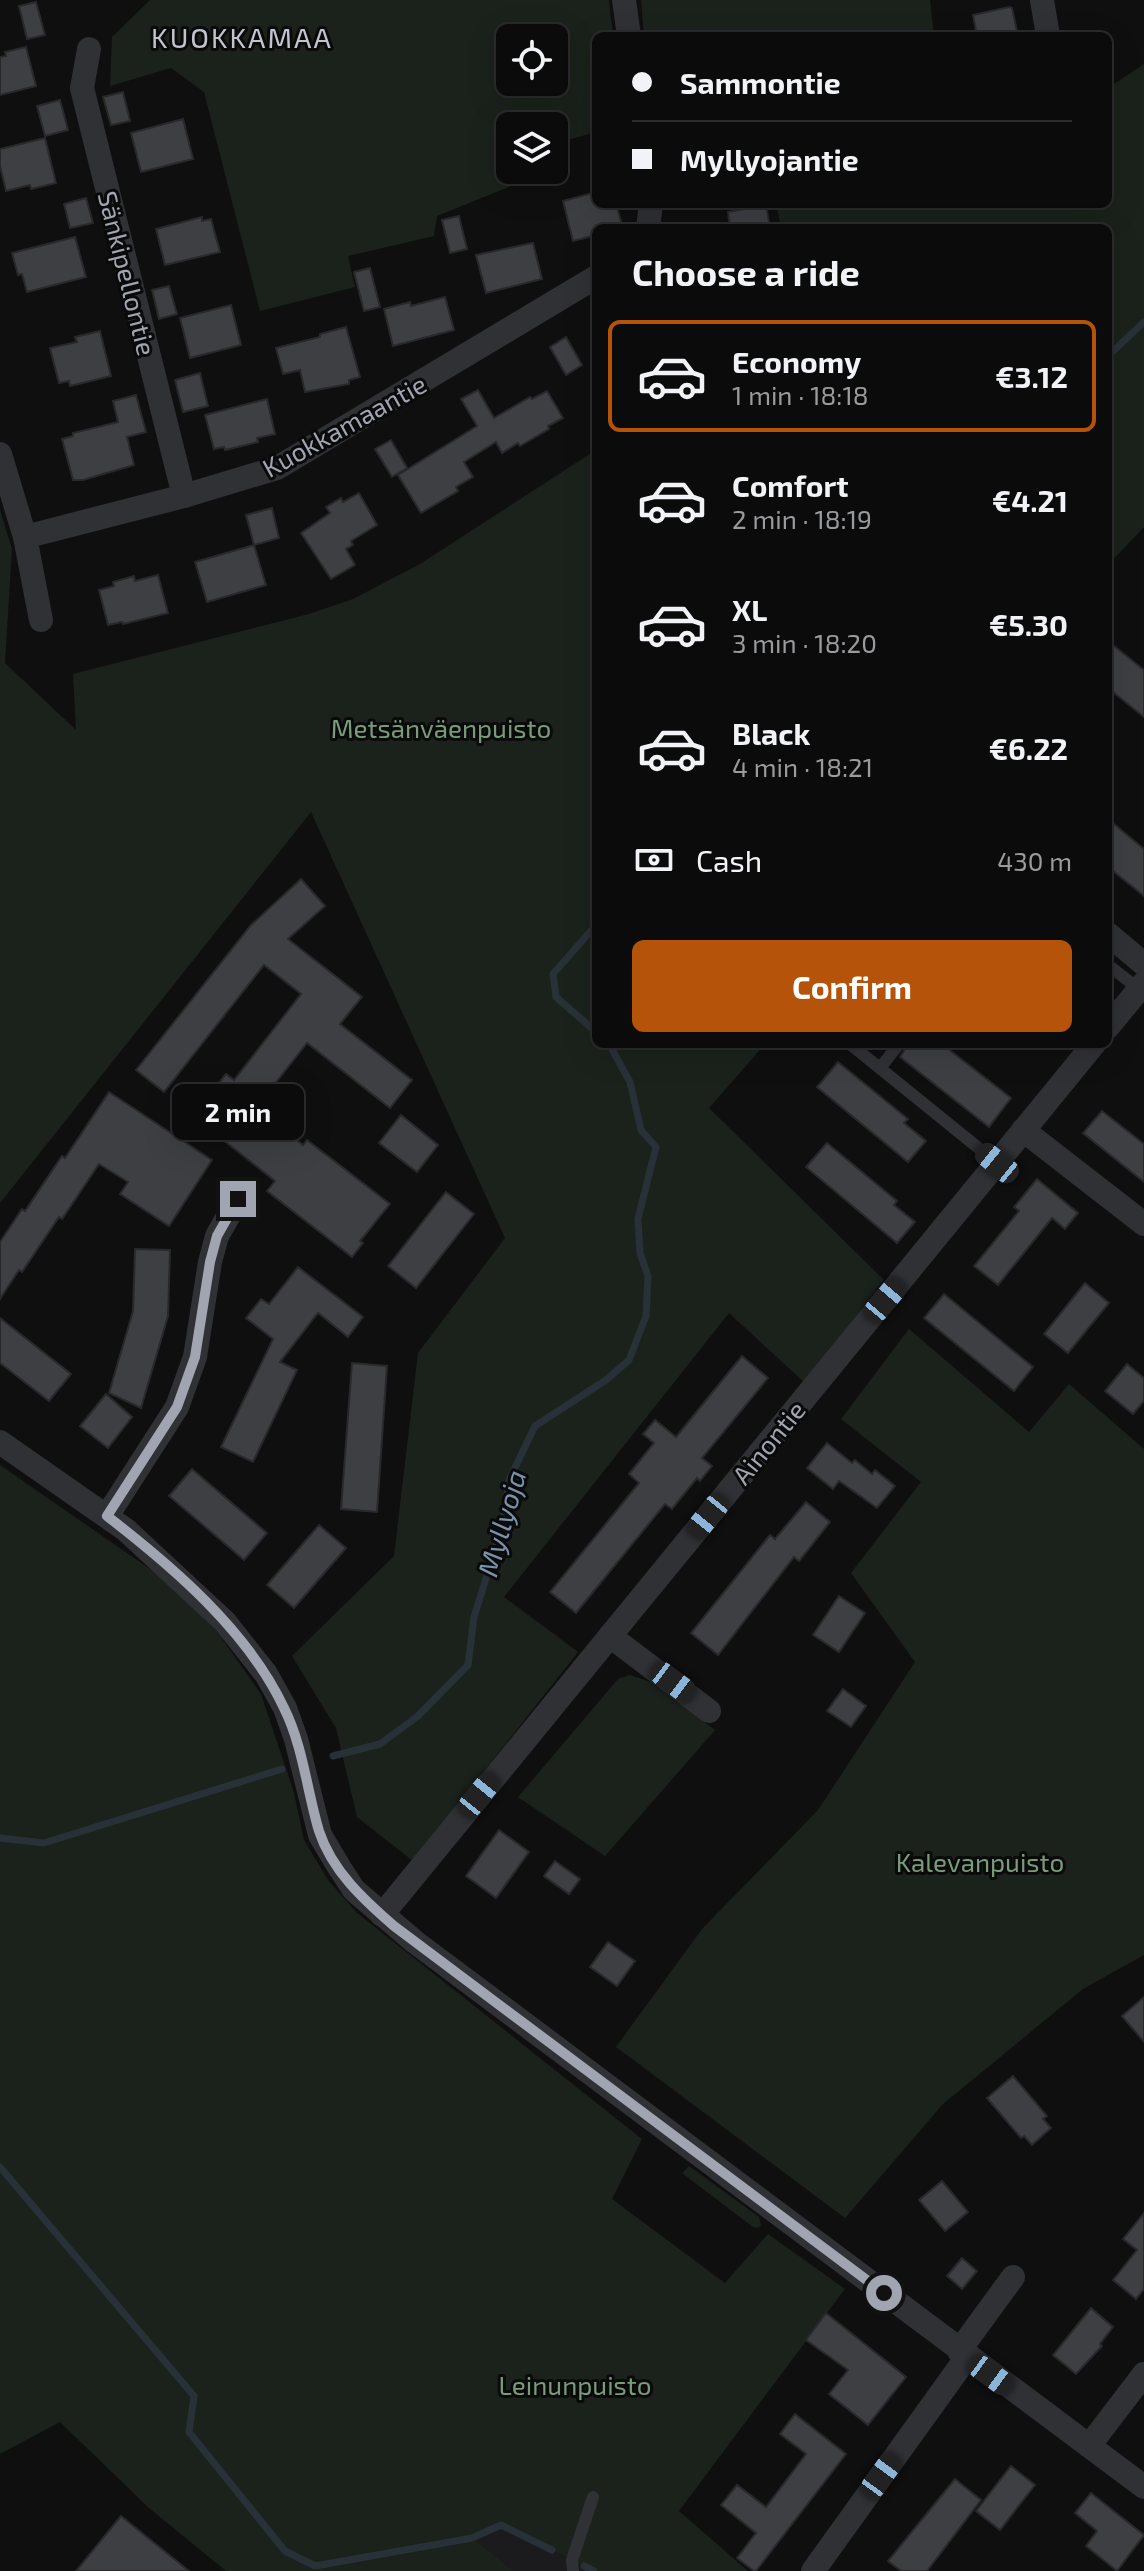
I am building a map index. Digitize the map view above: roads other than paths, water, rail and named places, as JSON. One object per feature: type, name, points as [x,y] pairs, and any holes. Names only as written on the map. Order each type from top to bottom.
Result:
[{"type":"street","points":[[624,0],[628,32]]},
{"type":"street","points":[[1042,0],[1047,32]]},
{"type":"street","name":"Sänkipellontie","points":[[89,49],[82,88],[184,496]]},
{"type":"street","name":"Kuokkamaantie","points":[[25,537],[184,496],[277,468],[592,279]]},
{"type":"street","points":[[0,454],[25,537],[41,620]]},
{"type":"street","points":[[1112,937],[1144,964]]},
{"type":"street","points":[[1112,1022],[1141,986]]},
{"type":"street","name":"Ainontie","points":[[382,1915],[1091,1048]]},
{"type":"street","points":[[1023,1130],[1144,1224]]},
{"type":"street","points":[[107,1516],[177,1407],[195,1357],[217,1236],[238,1199]]},
{"type":"street","points":[[0,1442],[107,1516],[225,1622],[266,1674],[285,1708],[320,1835],[354,1890],[382,1915],[1144,2487]]},
{"type":"street","points":[[610,1636],[709,1711]]},
{"type":"street","points":[[813,2571],[1013,2277]]},
{"type":"street","points":[[1089,2446],[1144,2374]]},
{"type":"lane","points":[[1112,968],[1141,986]]},
{"type":"lane","points":[[855,1048],[997,1163]]},
{"type":"lane","points":[[880,1068],[896,1048]]},
{"type":"lane","points":[[573,2571],[572,2560],[593,2497]]},
{"type":"waterway","name":"Myllyoja","points":[[1112,352],[1144,322]]},
{"type":"waterway","name":"Myllyoja","points":[[592,930],[553,974],[556,997],[592,1028]]},
{"type":"waterway","name":"Myllyoja","points":[[333,1756],[380,1744],[418,1716],[468,1665],[474,1617],[503,1524],[509,1480],[535,1426],[606,1380],[629,1360],[646,1316],[648,1276],[640,1253],[638,1219],[656,1147],[641,1130],[630,1082],[611,1048]]},
{"type":"waterway","name":"Myllyoja","points":[[0,1838],[44,1843],[282,1769]]},
{"type":"waterway","points":[[0,2167],[194,2396],[189,2432],[285,2551],[315,2566],[472,2538],[501,2525],[552,2550]]},
{"type":"waterway","points":[[584,2566],[594,2571]]},
{"type":"district","name":"KUOKKAMAA","points":[[242,37]]},
{"type":"park label","name":"Metsänväenpuisto","points":[[441,727]]},
{"type":"park label","name":"Kalevanpuisto","points":[[980,1861]]},
{"type":"park label","name":"Leinunpuisto","points":[[575,2384]]}]
